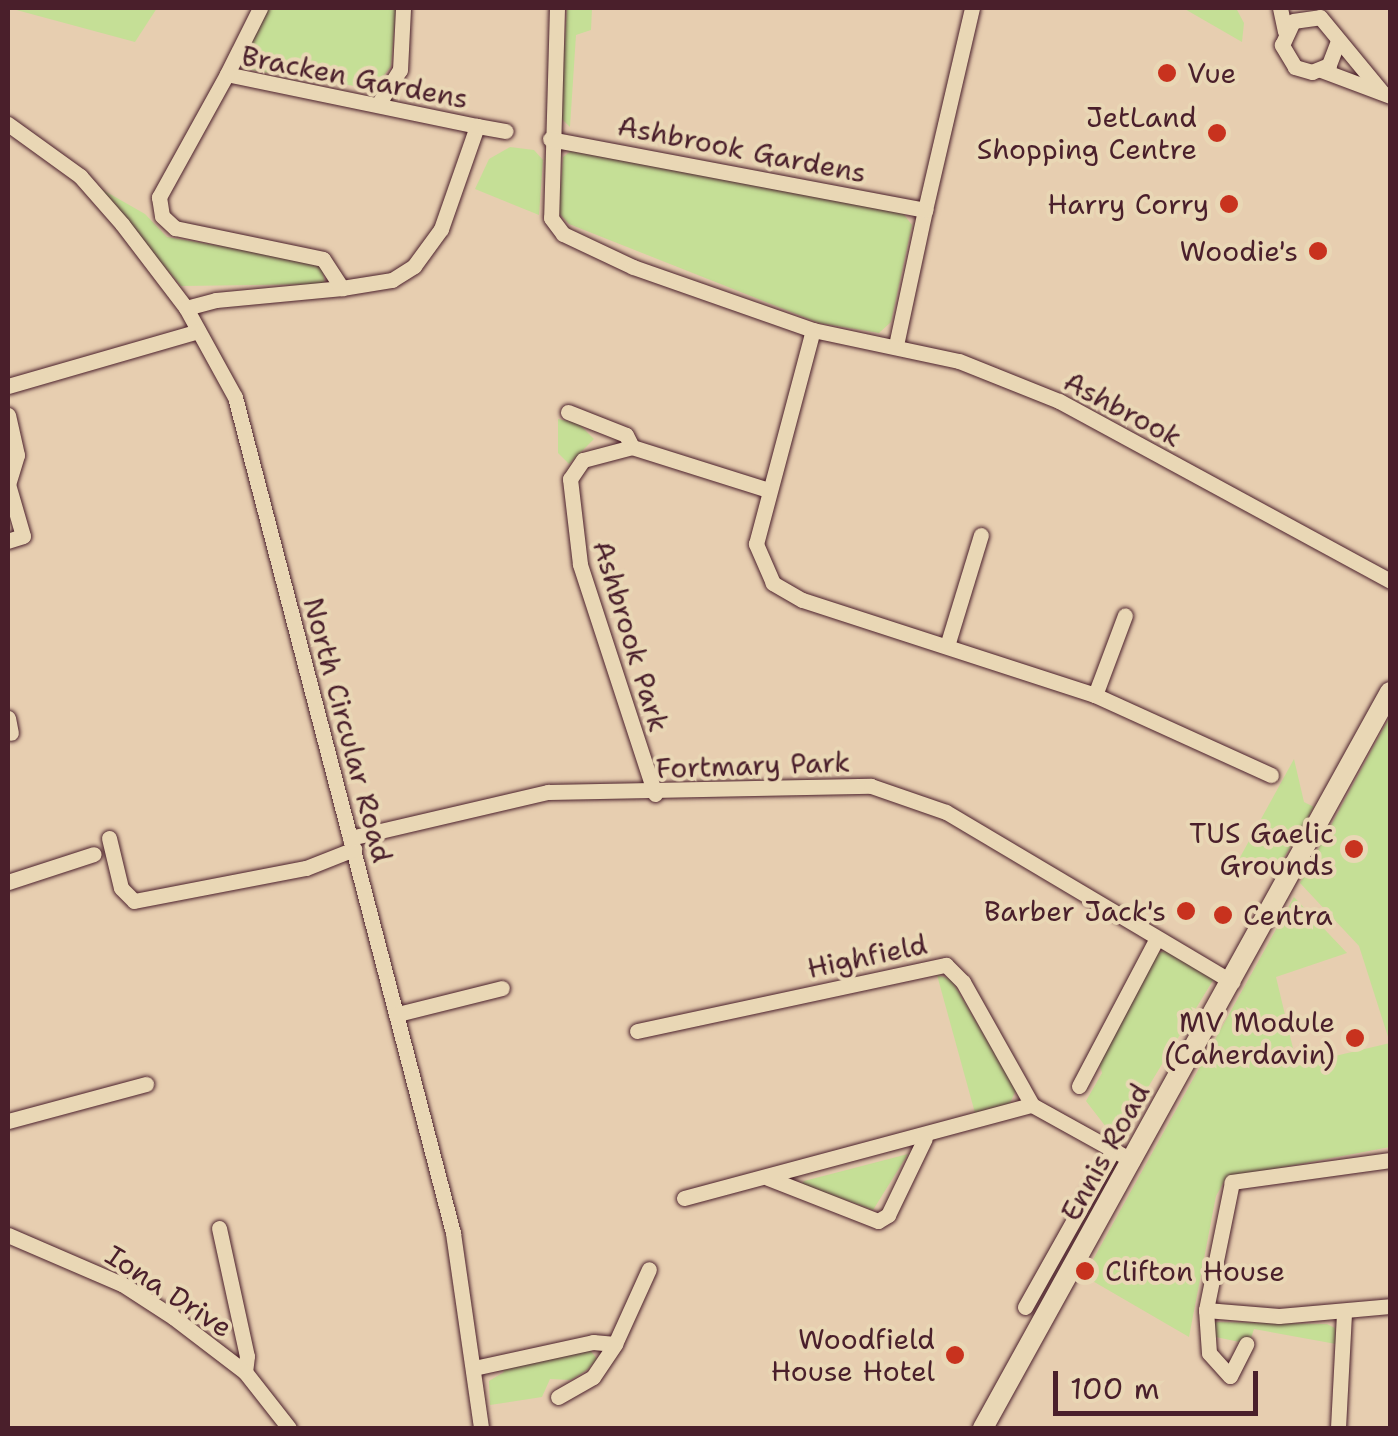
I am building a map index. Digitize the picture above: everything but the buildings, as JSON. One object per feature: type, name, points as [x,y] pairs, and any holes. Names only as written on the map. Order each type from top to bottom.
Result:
[{"type":"main road","name":"Ennis Road","points":[[982,1428],[1390,692]]},
{"type":"street","points":[[227,74],[260,8]]},
{"type":"street","points":[[379,103],[400,70],[404,8]]},
{"type":"street","name":"Ashbrook","points":[[557,8],[550,218],[563,234],[633,268],[813,330],[896,345],[1060,401],[1390,581]]},
{"type":"street","points":[[896,345],[972,8]]},
{"type":"street","points":[[1280,8],[1288,61],[1303,71],[1321,70],[1386,94]]},
{"type":"street","points":[[1285,31],[1311,12],[1328,22],[1338,42],[1386,94]]},
{"type":"street","points":[[1321,70],[1335,58],[1338,42]]},
{"type":"street","name":"Bracken Gardens","points":[[342,288],[323,259],[175,228],[162,216],[159,196],[227,74],[506,130]]},
{"type":"street","name":"North Circular Road","points":[[8,124],[80,176],[186,308],[235,397],[456,1246],[481,1428]]},
{"type":"street","name":"Bracken Gardens","points":[[186,308],[392,280],[414,266],[441,229],[477,126]]},
{"type":"street","name":"Ashbrook Gardens","points":[[550,138],[925,210]]},
{"type":"street","points":[[813,330],[756,544],[773,583],[875,624],[1096,695],[1271,774]]},
{"type":"street","points":[[8,386],[198,331]]},
{"type":"street","points":[[568,412],[626,434],[632,447]]},
{"type":"street","points":[[8,416],[16,456],[8,484],[15,539]]},
{"type":"street","points":[[595,422],[604,449],[632,447],[768,490]]},
{"type":"street","name":"Ashbrook Park","points":[[604,449],[583,460],[570,479],[570,517],[655,794]]},
{"type":"street","points":[[947,646],[981,536]]},
{"type":"street","points":[[1096,695],[1125,615]]},
{"type":"street","name":"Fortmary Park","points":[[108,838],[121,888],[134,901],[306,868],[352,844],[548,792],[655,794],[871,786],[946,812],[1232,982]]},
{"type":"street","points":[[8,882],[94,854]]},
{"type":"street","points":[[1079,1086],[1158,938]]},
{"type":"street","name":"Highfield","points":[[638,1031],[946,965],[963,982],[1032,1105]]},
{"type":"street","points":[[398,1014],[502,988]]},
{"type":"street","points":[[8,1121],[146,1084]]},
{"type":"street","points":[[684,1198],[926,1138],[1032,1105],[1133,1161]]},
{"type":"street","points":[[767,1178],[878,1221],[888,1215],[926,1138]]},
{"type":"street","points":[[1025,1307],[1113,1150]]},
{"type":"street","points":[[1246,1344],[1227,1382],[1209,1353],[1206,1310],[1232,1182],[1390,1160]]},
{"type":"street","name":"Iona Drive","points":[[218,1228],[248,1356],[245,1372]]},
{"type":"street","name":"Iona Drive","points":[[8,1234],[122,1284],[245,1372],[289,1428]]},
{"type":"street","points":[[558,1397],[593,1377],[615,1344],[650,1269]]},
{"type":"street","points":[[1206,1310],[1344,1313],[1390,1306]]},
{"type":"street","points":[[1338,1428],[1344,1313]]},
{"type":"street","points":[[474,1368],[592,1342],[615,1344]]},
{"type":"green space","points":[[9,8],[157,8],[135,42]]},
{"type":"green space","points":[[267,8],[396,8],[391,66],[374,89],[244,69],[242,55]]},
{"type":"green space","points":[[567,8],[592,8],[591,30],[576,35],[570,127],[560,117]]},
{"type":"green space","points":[[1183,8],[1236,8],[1244,23],[1242,42]]},
{"type":"green space","points":[[510,147],[534,150],[543,160],[539,215],[475,189],[489,159]]},
{"type":"green space","points":[[571,151],[902,212],[912,225],[891,322],[879,333],[819,323],[569,224],[559,213],[563,157]]},
{"type":"green space","points":[[96,186],[145,214],[167,237],[303,260],[322,268],[325,284],[181,286]]},
{"type":"green space","points":[[558,419],[578,423],[594,439],[569,464],[558,453]]},
{"type":"green space","name":"TUS Gaelic Grounds","points":[[1390,716],[1390,1043],[1359,946],[1300,883]]},
{"type":"green space","points":[[1294,759],[1304,802],[1314,807],[1273,876],[1238,861]]},
{"type":"green space","points":[[1294,897],[1347,953],[1276,977],[1297,1065],[1390,1043],[1390,1147],[1226,1178],[1216,1196],[1189,1337],[1084,1276]]},
{"type":"green space","points":[[1165,951],[1215,977],[1116,1140],[1086,1101],[1102,1073],[1099,1062],[1158,953]]},
{"type":"green space","points":[[937,975],[951,979],[1016,1090],[1010,1103],[975,1113]]},
{"type":"green space","points":[[908,1154],[873,1210],[802,1184],[804,1181]]},
{"type":"green space","points":[[1212,1322],[1327,1324],[1335,1328],[1336,1344],[1254,1329],[1249,1344],[1211,1336]]},
{"type":"green space","points":[[590,1350],[597,1359],[587,1370],[571,1380],[550,1379],[542,1397],[490,1405],[489,1381],[504,1372],[501,1367]]},
{"type":"place","name":"Vue","points":[[1167,73]]},
{"type":"place","name":"JetLand Shopping Centre","points":[[1217,133]]},
{"type":"place","name":"Harry Corry","points":[[1229,204]]},
{"type":"place","name":"Woodie's","points":[[1318,251]]},
{"type":"place","name":"TUS Gaelic Grounds","points":[[1354,849]]},
{"type":"place","name":"Barber Jack's","points":[[1186,911]]},
{"type":"place","name":"Centra","points":[[1223,915]]},
{"type":"place","name":"MV Module (Caherdavin)","points":[[1355,1038]]},
{"type":"place","name":"Clifton House","points":[[1085,1271]]},
{"type":"place","name":"Woodfield House Hotel","points":[[955,1355]]}]
